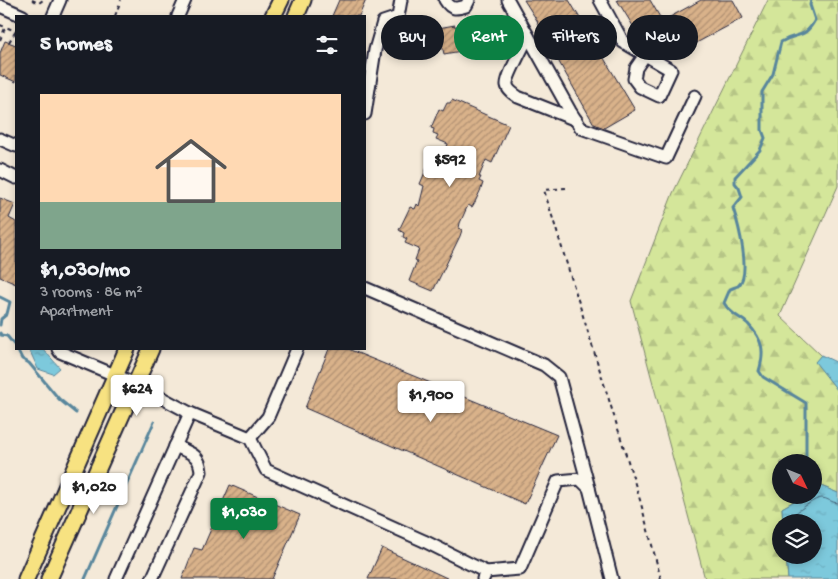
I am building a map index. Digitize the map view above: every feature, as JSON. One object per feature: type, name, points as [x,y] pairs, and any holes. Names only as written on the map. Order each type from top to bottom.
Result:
[{"type":"main road","points":[[274,15],[281,0]]},
{"type":"main road","points":[[296,15],[303,0]]},
{"type":"main road","points":[[26,579],[127,350]]},
{"type":"main road","points":[[49,579],[151,350]]},
{"type":"lane","points":[[53,15],[60,0]]},
{"type":"lane","points":[[178,15],[185,0]]},
{"type":"lane","points":[[366,108],[383,22],[398,17],[400,0]]},
{"type":"lane","points":[[445,0],[449,6],[456,9],[466,6],[469,0]]},
{"type":"lane","points":[[508,0],[581,128],[666,158],[695,96]]},
{"type":"lane","points":[[600,0],[623,42],[627,44]]},
{"type":"lane","points":[[0,6],[21,15]]},
{"type":"lane","points":[[528,36],[509,78],[508,87],[510,92],[576,120]]},
{"type":"lane","points":[[0,139],[15,146]]},
{"type":"lane","points":[[0,170],[15,178]]},
{"type":"lane","points":[[366,288],[544,365],[559,378],[612,579]]},
{"type":"lane","points":[[60,350],[74,359],[136,384],[190,413],[250,438],[266,470],[424,542],[485,576],[518,574],[558,481],[580,479],[589,488]]},
{"type":"lane","points":[[250,438],[268,416],[297,350]]},
{"type":"lane","points":[[116,579],[190,413]]},
{"type":"lane","points":[[152,579],[201,472],[200,463],[195,456],[175,446]]},
{"type":"path","points":[[32,0],[38,3],[43,0]]},
{"type":"path","points":[[114,15],[120,0]]},
{"type":"path","points":[[0,25],[15,31]]},
{"type":"path","points":[[0,40],[5,28]]},
{"type":"path","points":[[9,42],[15,33]]},
{"type":"path","points":[[566,188],[544,190],[640,500],[661,579]]},
{"type":"green space","points":[[768,0],[838,0],[838,186],[780,316],[821,355],[816,362],[838,391],[838,493],[822,486],[822,454],[772,454],[772,504],[789,504],[782,508],[782,514],[772,514],[772,564],[787,564],[788,579],[705,579],[631,301],[673,193]]},
{"type":"water","points":[[29,350],[44,350],[60,368],[53,374],[38,369]]},
{"type":"water","points":[[821,355],[838,363],[838,391],[815,362]]},
{"type":"water","points":[[822,486],[838,493],[838,579],[788,579],[787,564],[822,564],[822,514],[782,514],[782,508],[789,504],[822,504]]},
{"type":"building","points":[[339,0],[366,0],[359,15],[332,15]]},
{"type":"building","points":[[524,0],[569,0],[578,15],[534,15]]},
{"type":"building","points":[[617,0],[650,0],[659,15],[627,15]]},
{"type":"building","points":[[701,0],[733,0],[743,18],[698,42],[698,15],[674,15]]},
{"type":"building","points":[[454,25],[454,52],[444,54],[444,27]]},
{"type":"building","points":[[5,41],[15,45],[15,82],[0,75],[0,53]]},
{"type":"building","points":[[558,60],[605,60],[635,110],[604,128],[594,124]]},
{"type":"building","points":[[452,100],[509,125],[492,163],[486,160],[479,177],[481,177],[479,181],[483,183],[481,189],[472,207],[468,205],[460,223],[459,228],[462,230],[460,236],[433,291],[409,281],[417,261],[415,260],[419,249],[405,243],[407,239],[403,237],[404,233],[399,230],[410,207],[415,209],[417,204],[419,206],[424,186],[420,184],[430,160],[435,163],[437,159],[442,160],[448,144],[436,139],[438,135],[433,133],[434,129],[431,128],[439,109],[443,111],[447,103],[450,103]]},
{"type":"building","points":[[0,198],[15,204],[9,218],[15,221],[15,284],[0,277]]},
{"type":"building","points":[[329,350],[350,350],[557,435],[525,504],[305,408]]},
{"type":"building","points":[[230,485],[300,515],[272,579],[182,579],[194,548],[202,550]]},
{"type":"building","points":[[382,548],[449,579],[368,579]]},
{"type":"waterway","points":[[806,454],[806,403],[763,377],[759,371],[762,352],[757,335],[748,324],[732,313],[724,303],[730,289],[738,286],[742,280],[744,271],[743,248],[733,208],[742,197],[735,183],[735,177],[760,150],[765,138],[762,130],[762,92],[773,74],[781,42],[804,33],[815,20],[810,5],[811,0]]},
{"type":"waterway","points":[[0,297],[10,302],[7,314],[1,319],[0,325]]},
{"type":"waterway","points":[[0,333],[7,336],[15,346]]},
{"type":"waterway","points":[[18,350],[22,359],[29,363],[59,399],[76,413]]},
{"type":"waterway","points":[[85,579],[154,422]]}]
